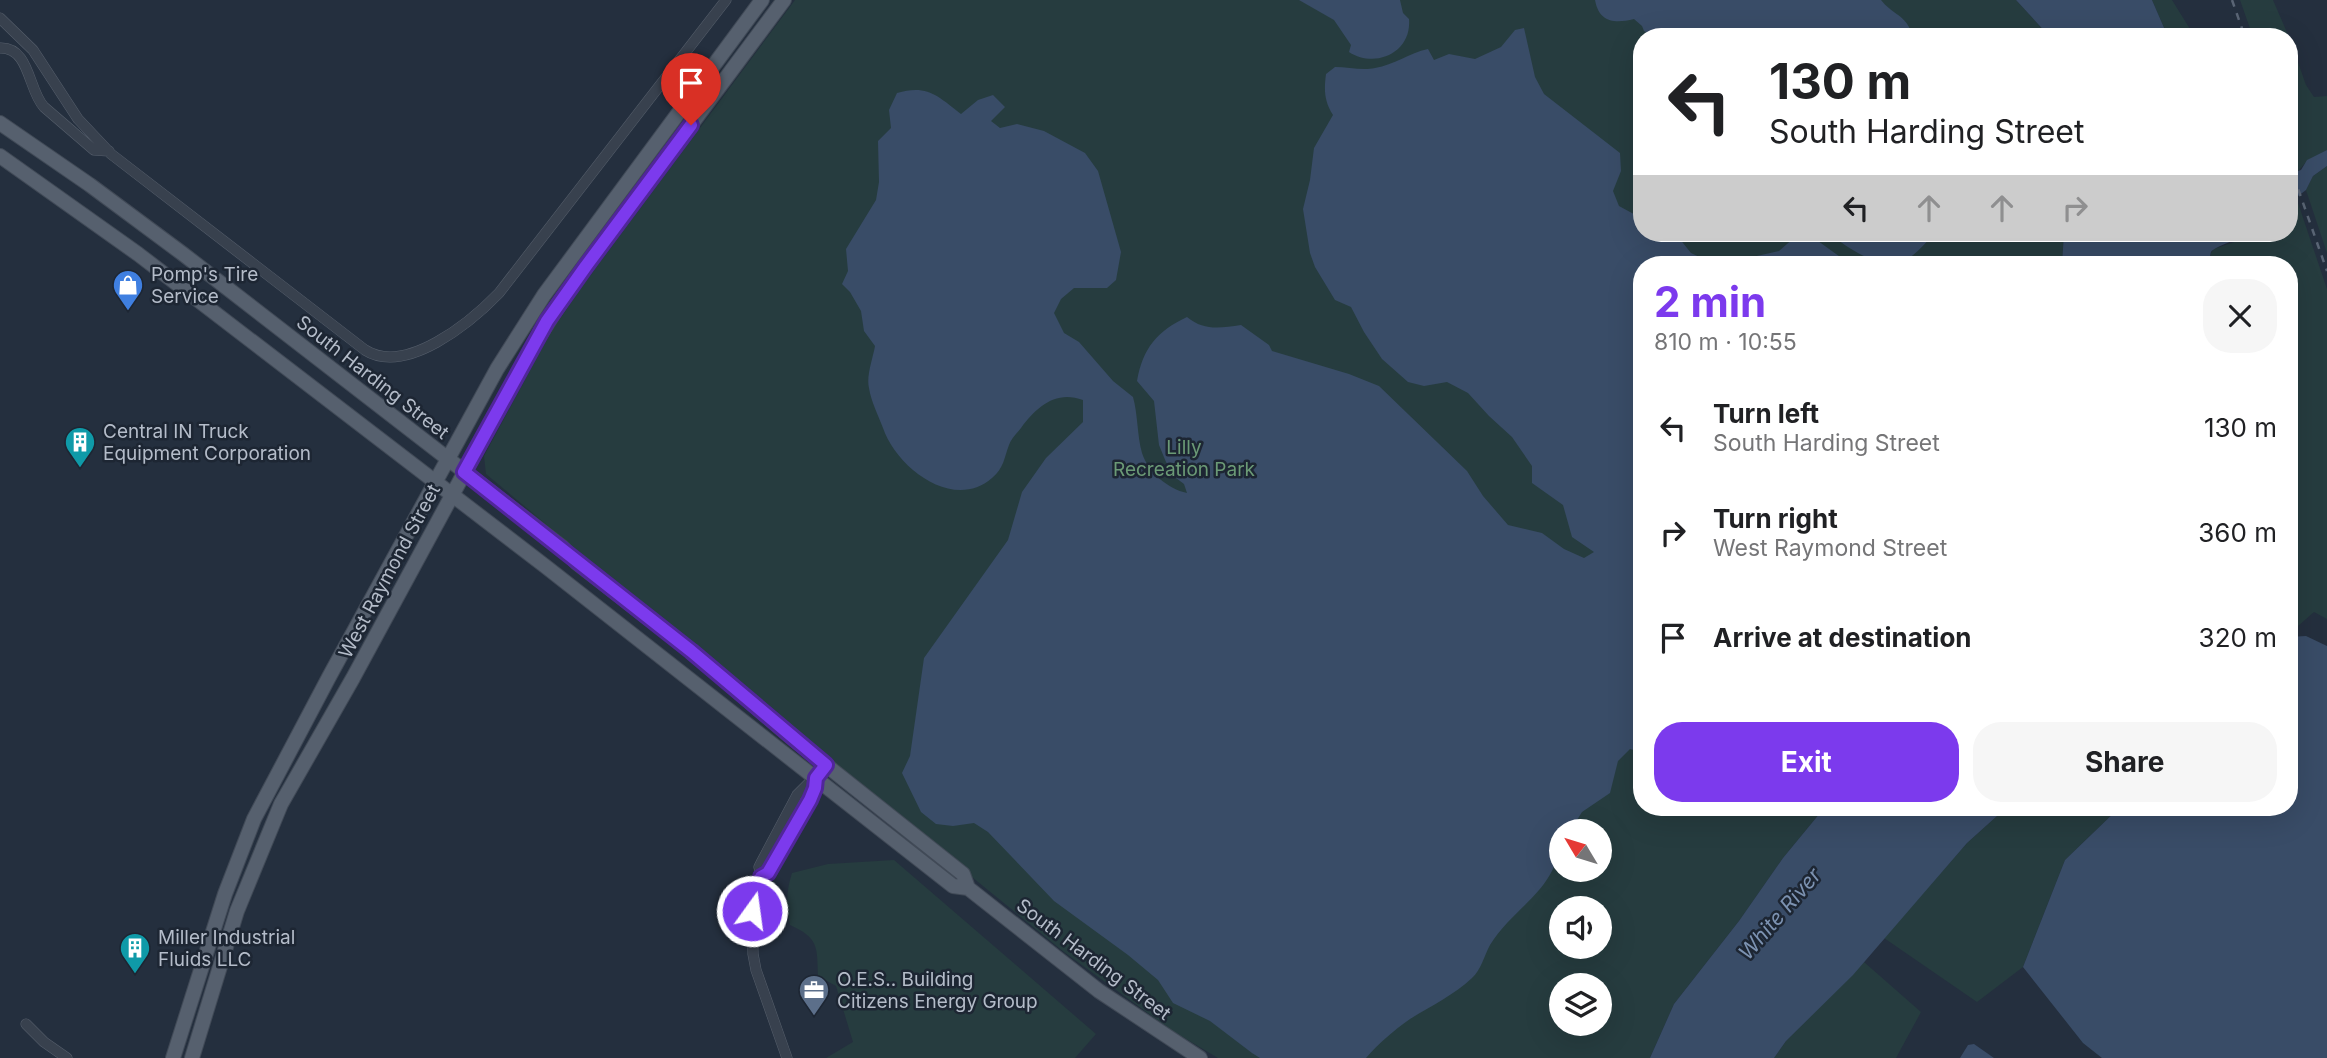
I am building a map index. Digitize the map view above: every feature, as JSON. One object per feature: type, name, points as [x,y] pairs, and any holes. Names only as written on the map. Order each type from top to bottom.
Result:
[{"type":"main road","name":"West Raymond Street","points":[[173,1058],[225,894],[254,819],[497,369],[537,306],[762,0]]},
{"type":"main road","name":"West Raymond Street","points":[[192,1058],[245,889],[281,804],[353,678],[533,346],[564,296],[784,0]]},
{"type":"main road","name":"South Harding Street","points":[[0,123],[90,185],[562,547],[577,563],[691,651],[826,765],[963,874],[968,888]]},
{"type":"main road","name":"South Harding Street","points":[[0,156],[74,207],[197,299],[603,610],[953,886],[968,888],[1099,991],[1200,1058]]},
{"type":"main road","points":[[74,207],[90,185]]},
{"type":"main road","points":[[197,299],[213,278]]},
{"type":"main road","points":[[603,610],[618,595]]},
{"type":"street","points":[[0,18],[5,27],[33,50],[78,119],[109,151],[365,349],[381,357],[400,356],[456,330],[478,314],[499,293],[726,0]]},
{"type":"street","points":[[0,48],[13,50],[21,59],[37,99],[44,107],[94,150],[109,151]]},
{"type":"street","points":[[788,1058],[756,970],[752,911],[761,877],[768,873],[810,800],[816,778],[826,765]]},
{"type":"street","points":[[26,1024],[44,1042],[67,1058]]},
{"type":"green space","name":"Lilly Recreation Park","points":[[795,0],[2016,0],[2042,28],[1633,28],[1633,242],[2063,242],[2063,256],[1633,256],[1633,816],[1818,816],[1674,1004],[1650,1058],[1218,1058],[1171,1030],[1064,952],[822,755],[486,474],[484,456],[549,335],[580,289]]},
{"type":"green space","points":[[2152,0],[2172,0],[2189,28],[2164,28]]},
{"type":"green space","points":[[2240,0],[2273,0],[2285,28],[2250,28]]},
{"type":"green space","points":[[2298,62],[2306,85],[2314,97],[2327,96],[2327,150],[2308,160],[2298,171]]},
{"type":"green space","points":[[2327,166],[2327,253],[2306,190],[2313,176]]},
{"type":"green space","points":[[2298,203],[2327,289],[2327,619],[2314,612],[2298,626],[2298,256],[2211,256],[2214,249],[2234,242],[2298,242]]},
{"type":"green space","points":[[1997,816],[2111,816],[2065,860],[2023,967],[1977,1002],[1884,938],[1967,843]]},
{"type":"green space","points":[[894,860],[1096,1034],[1075,1058],[826,1058],[853,1042],[836,986],[818,976],[814,944],[806,934],[790,925],[787,899],[792,873],[828,864]]},
{"type":"green space","points":[[1864,962],[1921,1012],[1896,1058],[1774,1058],[1786,1041]]},
{"type":"water","points":[[1299,0],[1400,0],[1403,13],[1409,19],[1405,41],[1390,55],[1370,59],[1359,57],[1349,52],[1351,45],[1334,20]]},
{"type":"water","points":[[1595,0],[1881,0],[1909,28],[1643,28],[1634,19],[1609,20],[1597,7]]},
{"type":"water","points":[[2016,0],[2152,0],[2164,28],[2042,28]]},
{"type":"water","points":[[1524,28],[1535,77],[1544,94],[1620,153],[1621,171],[1613,191],[1619,206],[1633,214],[1633,242],[1682,242],[1697,256],[1633,256],[1633,750],[1630,749],[1618,761],[1610,793],[1582,812],[1578,819],[1549,819],[1549,876],[1501,930],[1490,945],[1478,971],[1465,984],[1410,1019],[1366,1058],[1260,1058],[1210,1021],[1173,1003],[1158,980],[1054,901],[988,832],[974,823],[953,826],[936,824],[921,812],[902,773],[910,756],[924,658],[1008,540],[1022,492],[1046,458],[1083,422],[1083,400],[1064,397],[1040,407],[1011,441],[999,470],[977,487],[960,490],[928,480],[913,470],[890,443],[873,403],[868,378],[875,346],[864,331],[861,311],[842,284],[848,271],[846,249],[876,200],[879,182],[878,141],[891,128],[889,110],[897,93],[916,90],[932,93],[961,114],[978,100],[993,95],[1005,107],[991,121],[1000,128],[1017,124],[1044,131],[1085,153],[1098,171],[1121,252],[1116,280],[1107,288],[1074,288],[1061,299],[1054,313],[1064,333],[1079,342],[1113,381],[1133,397],[1142,453],[1149,467],[1160,479],[1187,493],[1184,484],[1176,478],[1166,462],[1159,445],[1154,401],[1137,381],[1143,359],[1153,342],[1167,328],[1187,317],[1206,326],[1241,325],[1269,345],[1272,351],[1379,386],[1467,471],[1483,496],[1508,525],[1542,533],[1564,549],[1584,558],[1594,552],[1572,537],[1563,505],[1532,483],[1532,466],[1512,437],[1468,393],[1447,382],[1424,386],[1408,382],[1382,359],[1351,307],[1335,300],[1315,267],[1310,253],[1303,209],[1314,148],[1333,115],[1325,95],[1326,74],[1335,67],[1366,69],[1382,66],[1428,49],[1434,60],[1449,54],[1475,59],[1501,47],[1515,30]]},
{"type":"water","points":[[2327,150],[2327,166],[2313,176],[2306,190],[2298,196],[2298,171],[2307,160]]},
{"type":"water","points":[[1789,242],[1819,242],[1839,256],[1757,256],[1779,251]]},
{"type":"water","points":[[1841,242],[1926,242],[1911,256],[1865,256]]},
{"type":"water","points":[[2063,242],[2230,242],[2213,250],[2211,256],[2063,256]]},
{"type":"water","points":[[2298,636],[2306,636],[2327,646],[2327,1058],[2102,1058],[2083,1043],[2023,967],[2065,860],[2111,816],[2298,816]]},
{"type":"water","name":"White River","points":[[1818,816],[1997,816],[1967,843],[1853,975],[1786,1041],[1774,1058],[1650,1058],[1674,1004],[1739,921],[1783,858]]},
{"type":"water","points":[[1974,1044],[1994,1058],[1960,1058],[1968,1045]]},
{"type":"railway","points":[[2232,0],[2242,28]]},
{"type":"railway","points":[[2298,189],[2327,271]]},
{"type":"place","name":"Pomp's Tire Service","points":[[128,312]]},
{"type":"place","name":"Central IN Truck Equipment Corporation","points":[[80,469]]},
{"type":"place","name":"Miller Industrial Fluids LLC","points":[[135,975]]},
{"type":"place","name":"O.E.S.. Building Citizens Energy Group","points":[[814,1017]]},
{"type":"route","points":[[691,125],[547,321],[464,472],[691,651],[826,765],[816,778],[813,794],[800,819],[768,873],[761,877],[752,911]]}]
